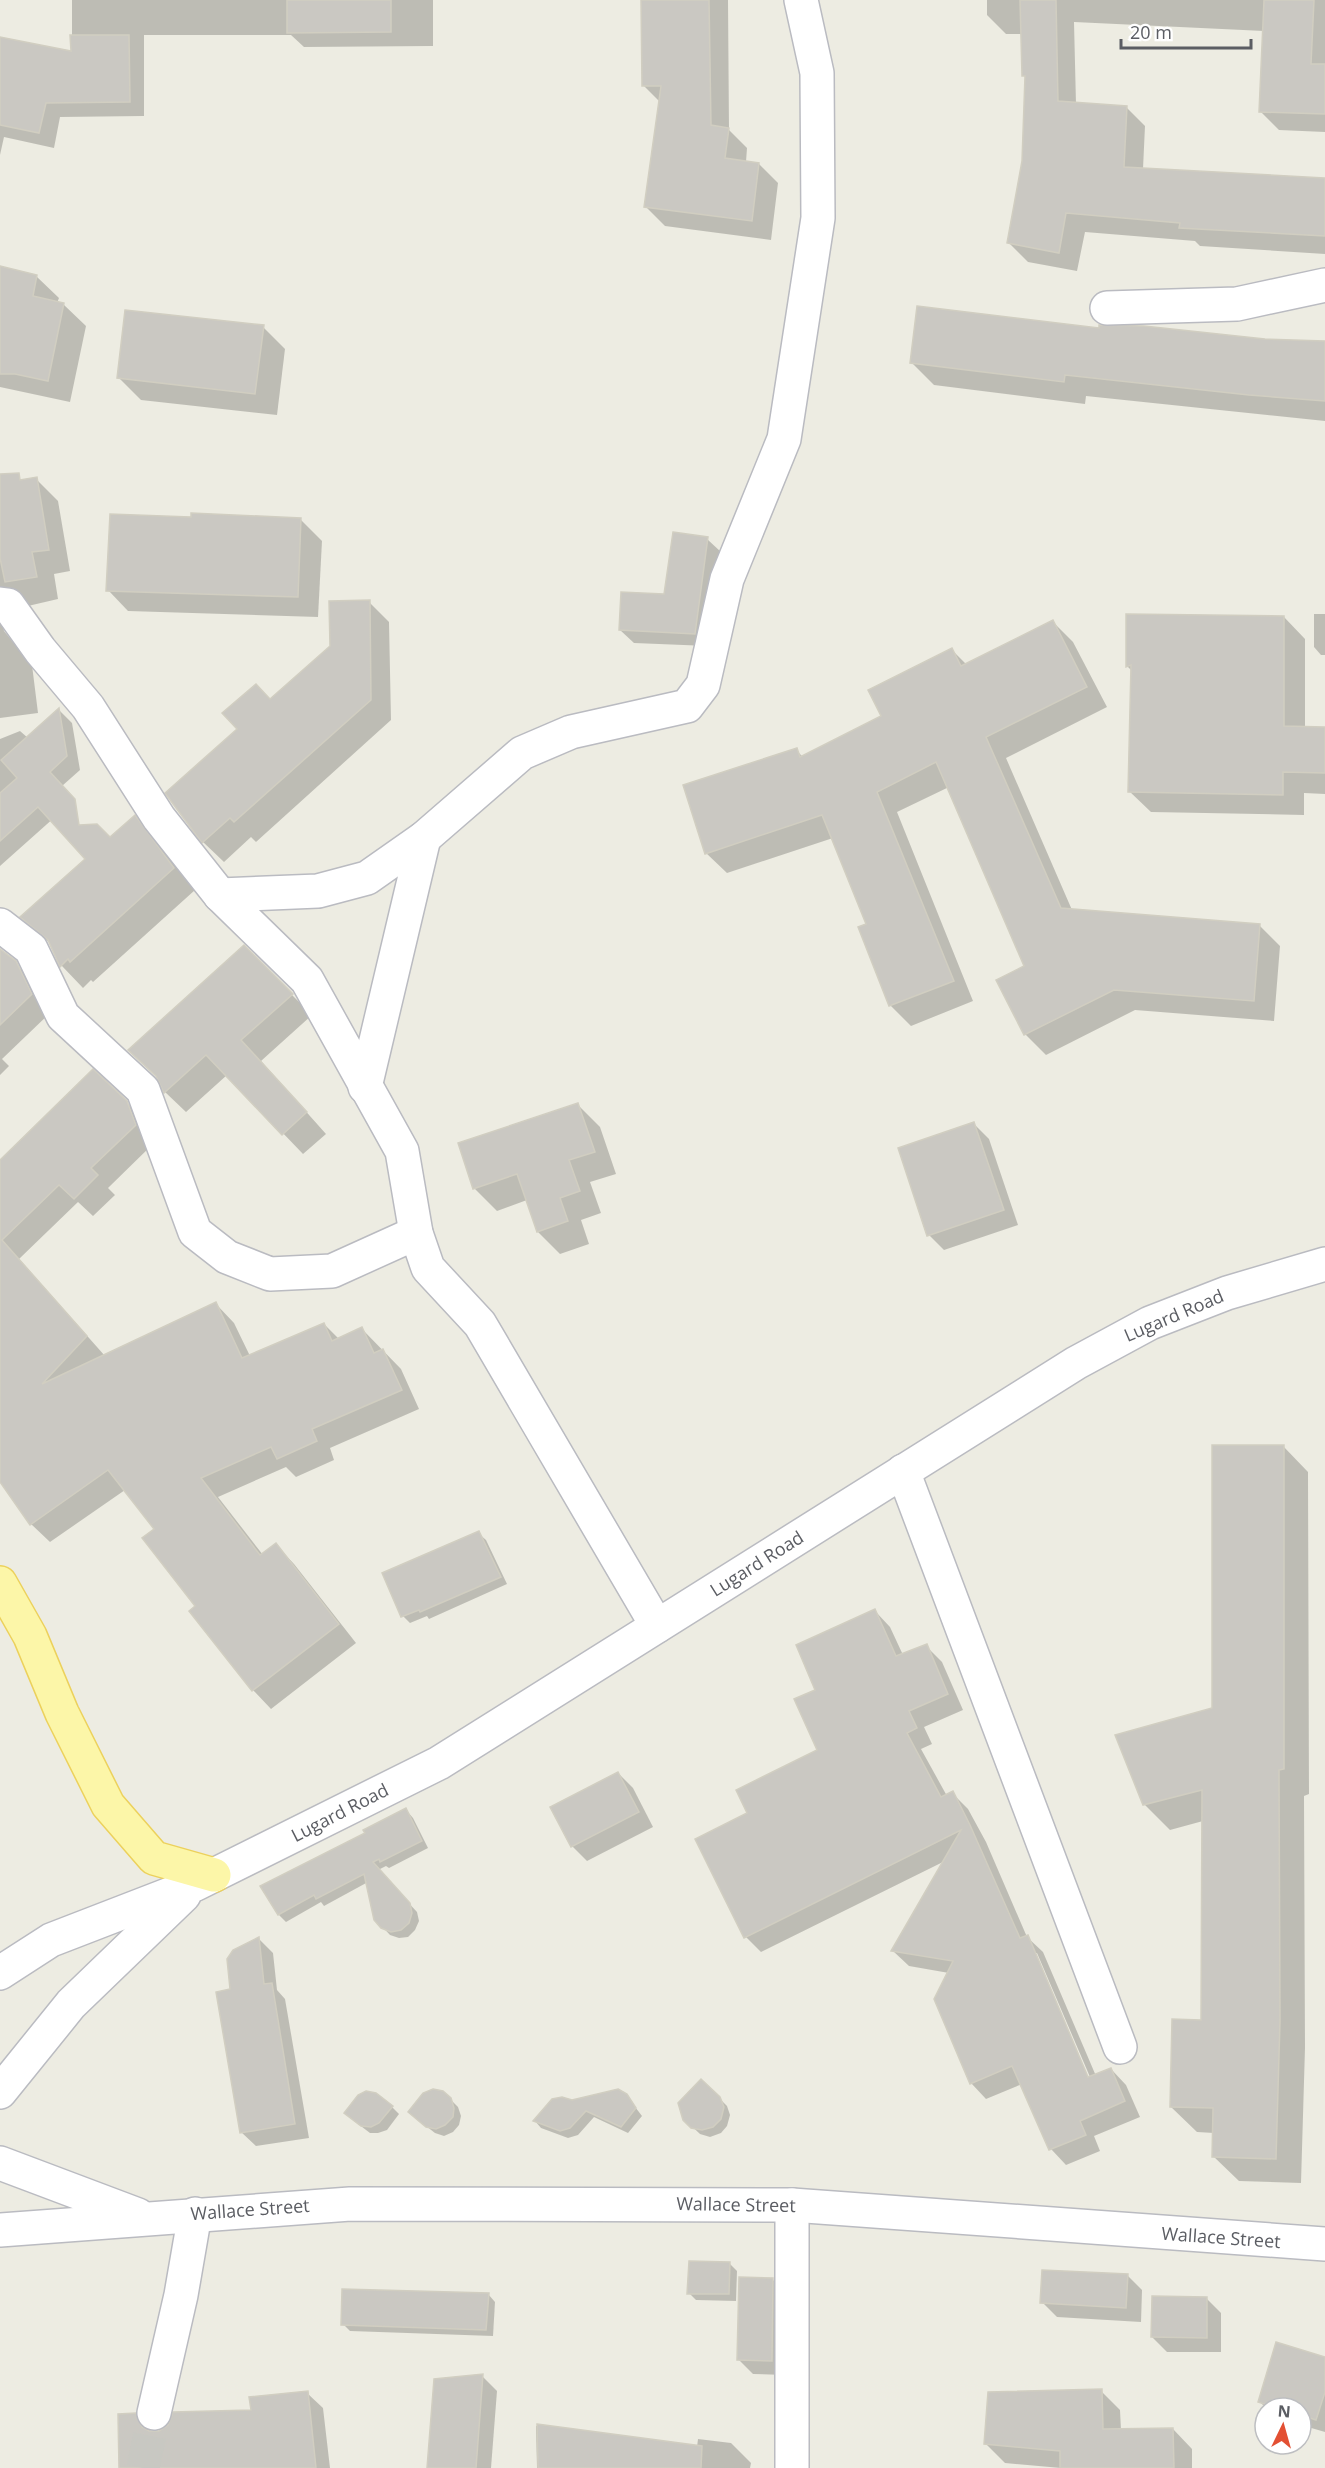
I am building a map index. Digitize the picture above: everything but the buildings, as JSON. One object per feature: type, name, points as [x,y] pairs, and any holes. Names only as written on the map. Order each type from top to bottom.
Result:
[{"type":"main road","points":[[0,1583],[30,1636],[62,1713],[108,1805],[154,1858],[205,1880]]},
{"type":"street","points":[[220,895],[318,891],[367,878],[424,838],[522,753],[571,732],[687,706],[703,685],[727,579],[784,439],[818,218],[817,73],[801,0]]},
{"type":"street","points":[[1107,308],[1237,304],[1325,285]]},
{"type":"street","points":[[0,604],[8,605],[40,650],[88,707],[159,818],[220,895],[307,980],[402,1151],[416,1233],[428,1268],[480,1324],[657,1626]]},
{"type":"street","points":[[365,1087],[424,838]]},
{"type":"street","points":[[0,925],[32,949],[63,1017],[143,1090],[195,1232],[227,1257],[270,1274],[332,1271],[416,1233]]},
{"type":"street","name":"Lugard Road","points":[[205,1880],[439,1763],[1076,1363],[1150,1323],[1227,1293],[1325,1264]]},
{"type":"street","points":[[903,1471],[1120,2047]]},
{"type":"street","points":[[0,1972],[51,1940],[205,1880]]},
{"type":"street","points":[[0,2092],[71,2004],[205,1880]]},
{"type":"street","points":[[0,2163],[146,2217]]},
{"type":"street","name":"Wallace Street","points":[[0,2230],[146,2217],[350,2204],[792,2205],[1325,2244]]},
{"type":"street","points":[[792,2205],[792,2468]]},
{"type":"street","points":[[154,2413],[181,2295],[195,2214]]},
{"type":"tunnel","points":[[143,2468],[154,2413]]}]
